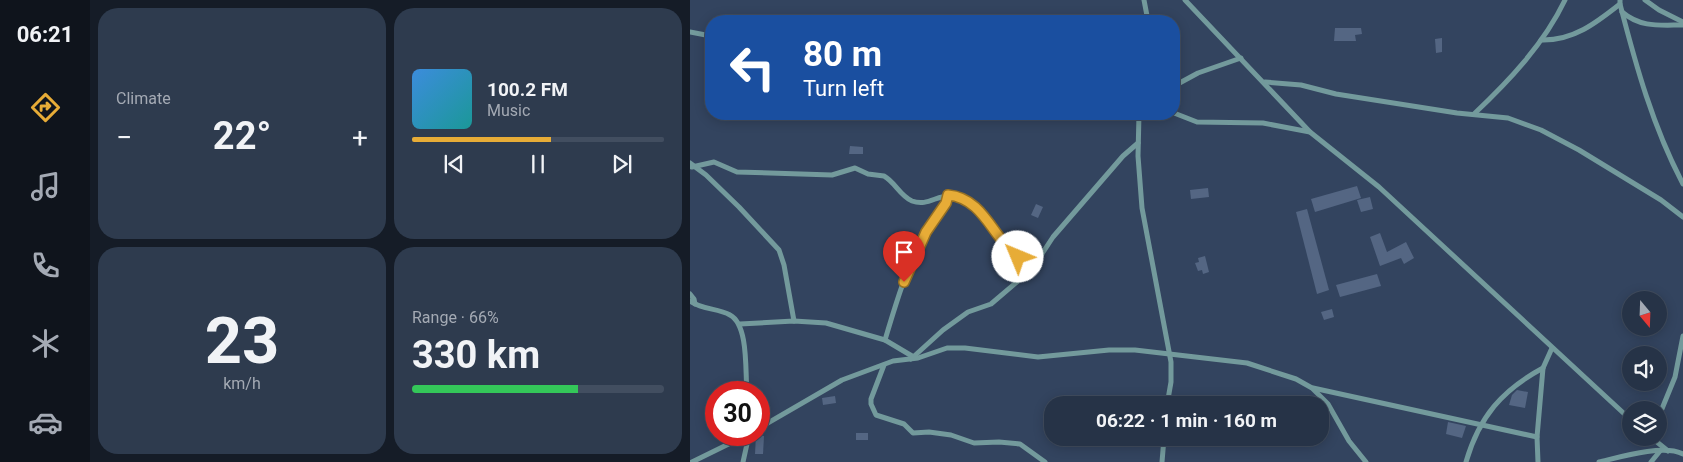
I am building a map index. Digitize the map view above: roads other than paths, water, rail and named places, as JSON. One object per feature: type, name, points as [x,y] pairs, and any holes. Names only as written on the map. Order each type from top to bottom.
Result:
[{"type":"street","points":[[1144,0],[1147,15]]},
{"type":"street","points":[[1185,0],[1265,82],[1310,132],[1379,187],[1622,412]]},
{"type":"street","points":[[1474,114],[1516,72],[1556,19],[1565,0]]},
{"type":"street","points":[[1645,0],[1683,24]]},
{"type":"street","points":[[1541,40],[1573,35],[1586,30],[1620,2],[1636,66],[1648,102],[1683,184]]},
{"type":"street","points":[[1622,11],[1634,21],[1644,25],[1683,24]]},
{"type":"street","points":[[690,32],[705,35]]},
{"type":"street","points":[[1180,83],[1198,73],[1241,58]]},
{"type":"street","points":[[1265,82],[1301,85],[1336,94],[1508,118],[1541,130],[1579,150],[1661,200],[1683,217]]},
{"type":"street","points":[[1180,115],[1197,122],[1263,123],[1310,132]]},
{"type":"street","points":[[1139,120],[1138,143],[1147,240],[1172,373],[1168,396]]},
{"type":"street","points":[[912,357],[960,318],[990,304],[1036,265],[1053,238],[1123,156],[1138,143]]},
{"type":"street","points":[[691,165],[714,162],[738,172],[832,174],[855,168],[868,174],[884,176],[894,184],[903,196],[914,202],[920,203],[948,195],[956,196],[972,204],[986,219],[1006,247],[1018,257],[1036,265]]},
{"type":"street","points":[[691,165],[706,175],[779,250],[784,265],[794,322]]},
{"type":"street","points":[[884,340],[897,297],[926,232],[946,203],[948,195]]},
{"type":"street","points":[[690,294],[694,299],[692,302],[729,314],[740,324],[744,344],[746,381]]},
{"type":"street","points":[[740,324],[826,323],[884,340],[912,357]]},
{"type":"street","points":[[1665,401],[1675,377],[1683,336]]},
{"type":"street","points":[[770,422],[842,380],[912,357],[957,348],[1038,357],[1118,349],[1229,360],[1265,367],[1296,379],[1312,388],[1381,405],[1482,424],[1536,437]]},
{"type":"street","points":[[1538,462],[1536,437],[1543,368],[1552,348]]},
{"type":"street","points":[[884,365],[871,399],[871,404],[876,414],[904,424],[913,433],[929,432],[950,435],[974,443],[1000,442],[1020,444],[1045,462]]},
{"type":"street","points":[[1466,462],[1473,440],[1482,424],[1510,387],[1543,368]]},
{"type":"street","points":[[1312,388],[1328,404],[1349,441],[1366,462]]},
{"type":"street","points":[[692,462],[725,446]]},
{"type":"street","points":[[743,462],[746,446]]},
{"type":"street","points":[[1162,462],[1163,446]]},
{"type":"street","points":[[1661,446],[1668,452]]},
{"type":"street","points":[[1652,462],[1660,451]]},
{"type":"street","points":[[1599,462],[1660,451],[1682,453]]}]
